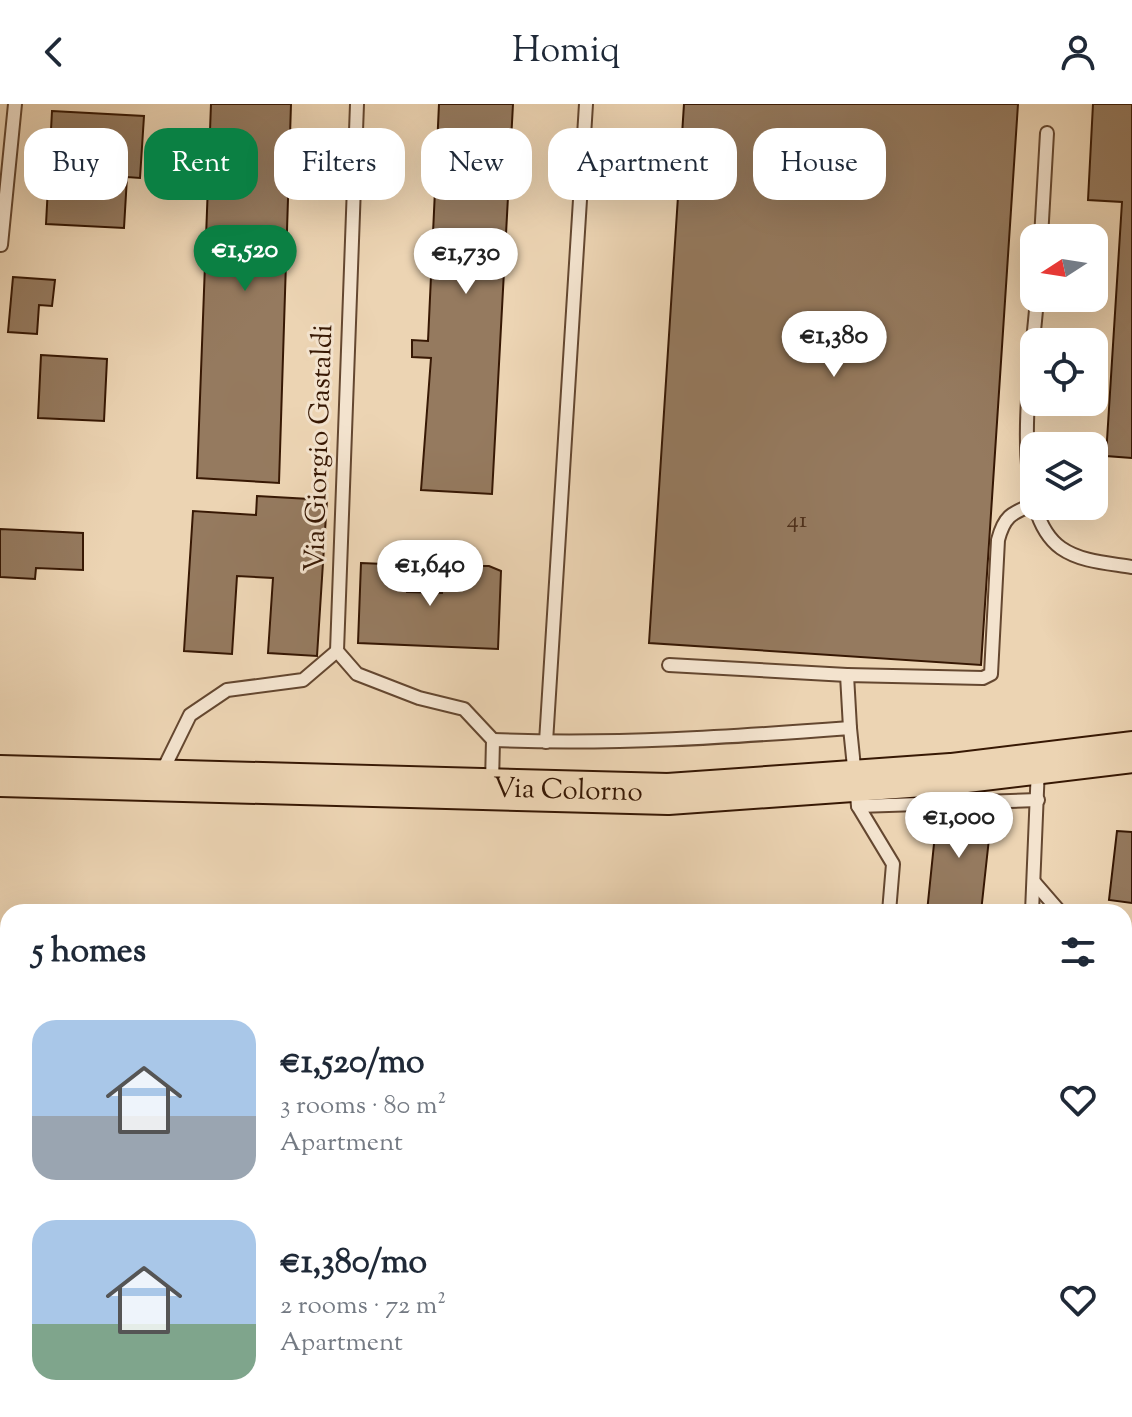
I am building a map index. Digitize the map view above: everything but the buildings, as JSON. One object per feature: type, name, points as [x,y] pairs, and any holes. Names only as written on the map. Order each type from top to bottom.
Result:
[{"type":"main road","name":"Via Colorno","points":[[0,776],[668,794],[856,793],[1038,782],[1132,752]]},
{"type":"lane","points":[[1,245],[15,104]]},
{"type":"lane","name":"Via Giorgio Gastaldi","points":[[337,651],[357,104]]},
{"type":"lane","points":[[546,742],[586,104]]},
{"type":"lane","points":[[1042,224],[1047,133]]},
{"type":"lane","points":[[1028,432],[1036,312]]},
{"type":"lane","points":[[669,665],[847,675],[983,678],[991,674],[998,540],[1003,521],[1020,510]]},
{"type":"lane","points":[[1038,520],[1059,547],[1078,558],[1132,567]]},
{"type":"lane","points":[[159,779],[190,715],[227,690],[303,680],[337,651],[357,674],[419,698],[464,709],[493,740],[492,790]]},
{"type":"lane","points":[[847,675],[856,793],[893,864],[890,904]]},
{"type":"lane","points":[[493,740],[546,742],[720,738],[850,728]]},
{"type":"lane","points":[[1033,904],[1038,782]]},
{"type":"lane","points":[[1034,882],[1053,904]]}]
